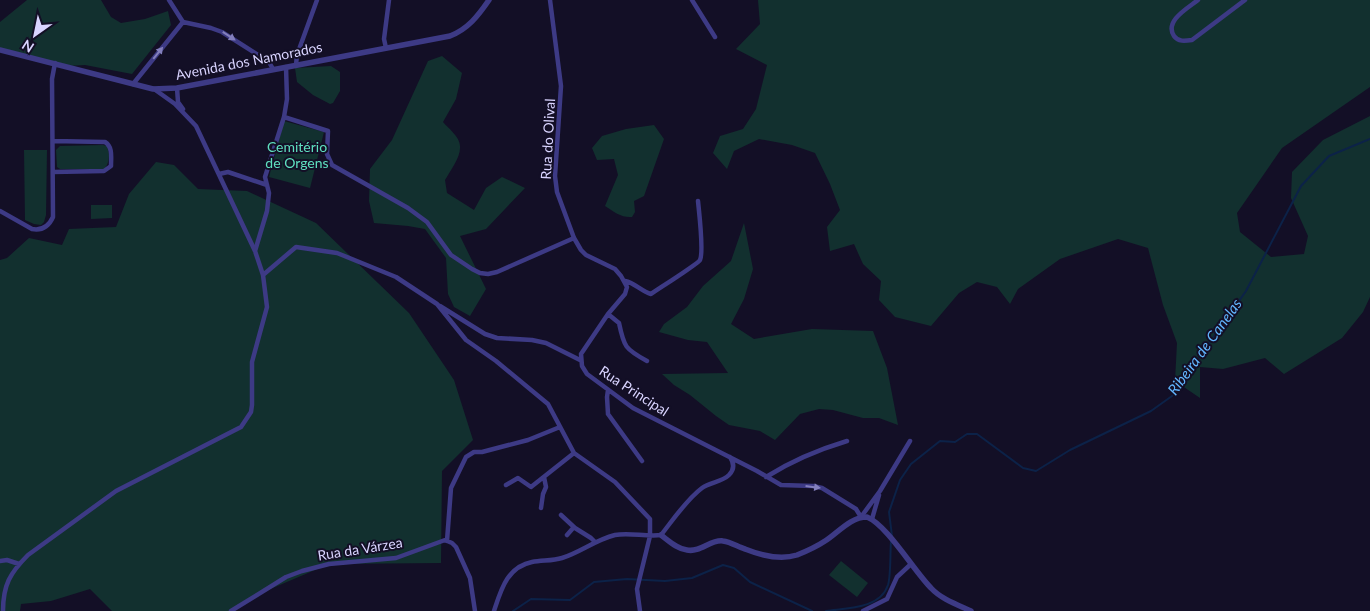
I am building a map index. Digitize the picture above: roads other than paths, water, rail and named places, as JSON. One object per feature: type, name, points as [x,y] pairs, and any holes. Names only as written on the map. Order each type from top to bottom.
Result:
[{"type":"street","points":[[169,0],[183,22],[222,32],[269,62],[273,69]]},
{"type":"street","points":[[296,65],[297,55],[317,0]]},
{"type":"street","points":[[386,48],[384,39],[389,0]]},
{"type":"street","name":"Avenida dos Namorados","points":[[0,50],[133,84],[153,88],[177,88],[450,36],[460,32],[477,18],[490,0]]},
{"type":"street","name":"Rua do Olival","points":[[550,0],[562,86],[558,117],[557,190],[574,238],[581,250],[586,255],[615,269],[625,281],[632,282],[651,294],[674,277],[697,264],[702,255],[698,201]]},
{"type":"street","points":[[692,0],[715,37]]},
{"type":"street","points":[[1198,0],[1176,18],[1172,26],[1172,32],[1176,38],[1182,41],[1192,40],[1245,0]]},
{"type":"street","points":[[133,84],[183,22]]},
{"type":"street","points":[[0,211],[32,229],[38,230],[48,226],[54,217],[52,79],[55,63]]},
{"type":"street","points":[[254,251],[267,211],[269,193],[265,177],[284,117],[287,99],[286,67]]},
{"type":"street","points":[[3,611],[3,595],[6,585],[19,564],[28,555],[116,491],[240,427],[250,412],[252,404],[252,362],[267,307],[263,275],[254,251],[196,126],[175,104],[153,88]]},
{"type":"street","points":[[168,88],[175,104]]},
{"type":"street","points":[[177,88],[178,102],[186,115]]},
{"type":"street","points":[[284,117],[328,132],[327,154],[332,165],[408,208],[427,222],[451,255],[480,274],[497,272],[574,238]]},
{"type":"street","points":[[53,141],[105,142],[111,148],[111,166],[104,171],[53,172]]},
{"type":"street","points":[[219,174],[228,172],[267,185]]},
{"type":"street","points":[[263,275],[296,247],[337,252],[396,277],[486,334],[497,338],[532,340],[546,343],[580,360],[581,354],[608,314],[625,294],[627,288],[625,281]]},
{"type":"street","points":[[437,304],[466,340],[496,361],[548,404],[574,453],[615,482],[650,519],[650,536],[638,584],[637,598],[640,611]]},
{"type":"street","points":[[608,314],[620,323],[623,342],[626,347],[647,361]]},
{"type":"street","name":"Rua Principal","points":[[580,360],[587,374],[633,408],[781,486],[813,486],[822,488],[856,509],[861,517]]},
{"type":"street","points":[[608,390],[608,414],[642,461]]},
{"type":"street","points":[[475,611],[470,578],[456,547],[447,541],[451,488],[466,457],[474,452],[482,452],[528,440],[560,427]]},
{"type":"street","points":[[766,477],[789,462],[820,449],[847,441]]},
{"type":"street","points":[[494,611],[501,588],[507,577],[522,565],[558,559],[576,553],[594,541],[617,534],[661,535],[680,549],[693,551],[718,541],[724,541],[745,550],[785,557],[796,555],[826,541],[861,517],[880,491],[910,441]]},
{"type":"street","points":[[506,485],[518,478],[531,487],[574,453]]},
{"type":"street","points":[[661,535],[695,493],[704,486],[730,475],[733,465],[729,457]]},
{"type":"street","points":[[540,508],[542,494],[546,487],[544,477]]},
{"type":"street","points":[[872,520],[880,491]]},
{"type":"street","points":[[561,515],[594,541]]},
{"type":"street","points":[[861,517],[872,520],[879,525],[932,590],[971,611]]},
{"type":"street","points":[[567,535],[574,527]]},
{"type":"street","name":"Rua da Várzea","points":[[231,611],[286,577],[302,571],[329,564],[396,558],[445,540],[447,541]]},
{"type":"street","points":[[0,561],[7,560],[19,564]]},
{"type":"street","points":[[863,611],[887,599],[897,578],[911,564]]},
{"type":"waterway","name":"Ribeira de Canelas","points":[[892,536],[889,512],[900,480],[911,464],[940,441],[955,442],[967,434],[977,434],[1023,468],[1036,471],[1070,450],[1151,411],[1172,396],[1246,291],[1301,186],[1329,156],[1370,139]]},
{"type":"waterway","points":[[826,611],[862,606],[878,599],[884,593],[889,581],[891,541]]},
{"type":"waterway","points":[[513,611],[531,599],[570,600],[594,582],[627,579],[665,581],[692,578],[723,565],[734,568],[750,582],[812,611]]},
{"type":"park label","name":"Cemitério de Orgens","points":[[297,156]]}]
